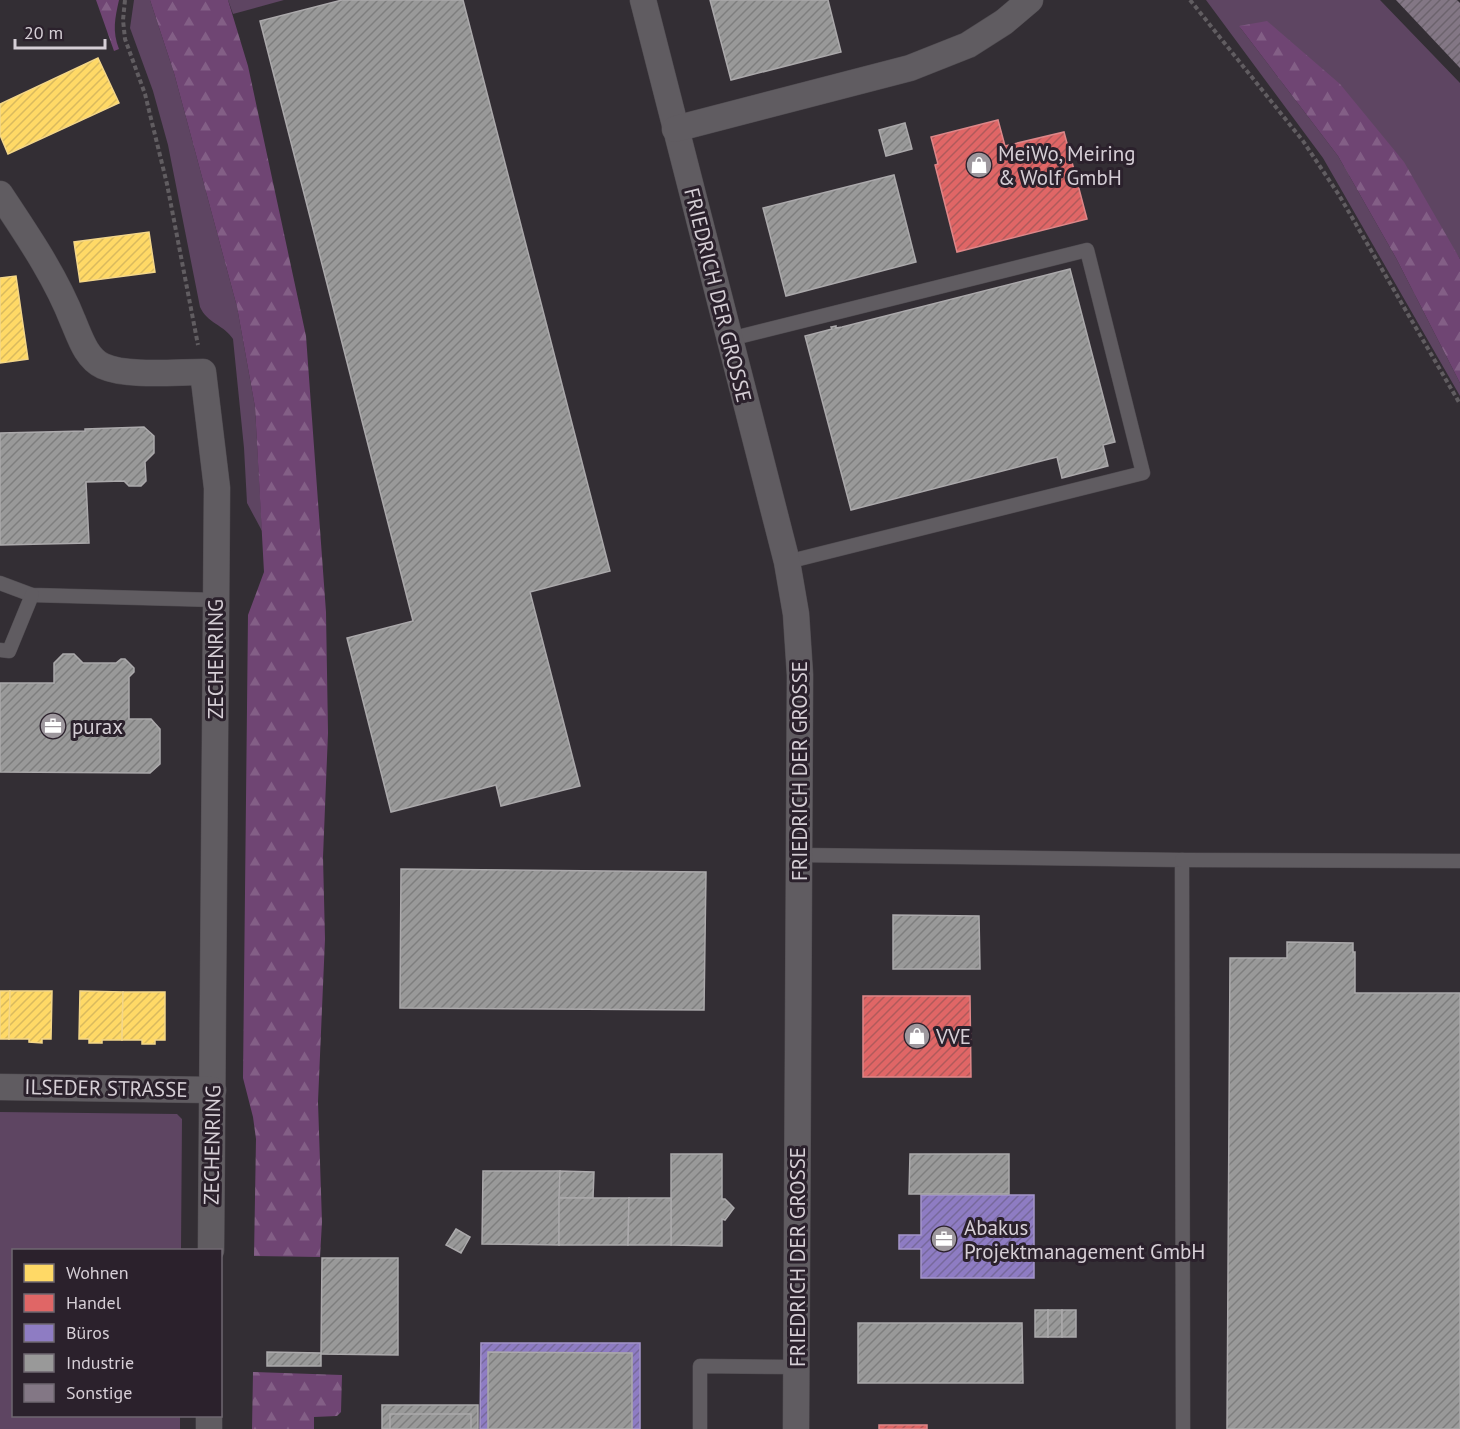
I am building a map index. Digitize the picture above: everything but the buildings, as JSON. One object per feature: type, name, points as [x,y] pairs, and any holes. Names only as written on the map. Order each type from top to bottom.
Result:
[{"type":"street","name":"FRIEDRICH DER GROSSE","points":[[643,0],[787,562],[796,614],[800,675],[796,1429]]},
{"type":"street","points":[[675,129],[910,68],[968,45],[1004,22],[1030,0]]},
{"type":"street","points":[[0,194],[52,275],[83,345],[93,359],[103,366],[124,372],[203,372]]},
{"type":"street","name":"ZECHENRING","points":[[203,372],[217,488],[211,1249]]},
{"type":"street","name":"ILSEDER STRASSE","points":[[0,1087],[213,1090]]},
{"type":"lane","points":[[730,339],[1088,250],[1143,473],[787,562]]},
{"type":"lane","points":[[0,583],[32,595],[216,600]]},
{"type":"lane","points":[[0,651],[9,651],[32,595]]},
{"type":"lane","points":[[799,855],[1182,861],[1460,861]]},
{"type":"lane","points":[[1182,861],[1183,1429]]},
{"type":"lane","points":[[700,1429],[700,1366],[797,1367]]},
{"type":"path","points":[[125,0],[123,21],[125,39],[145,94],[167,184],[203,372]]},
{"type":"path","points":[[1190,0],[1303,141],[1340,195],[1460,404]]},
{"type":"shaded area","points":[[134,0],[150,0],[174,73],[237,307],[255,407],[262,531],[247,503],[233,339],[207,317],[200,307],[168,145],[153,91],[130,28]]},
{"type":"shaded area","points":[[228,0],[284,0],[233,14]]},
{"type":"shaded area","points":[[1206,0],[1380,0],[1460,83],[1460,259],[1454,250],[1239,26],[1338,156],[1396,258],[1460,383],[1460,396],[1323,158]]},
{"type":"shaded area","points":[[0,1112],[177,1114],[182,1119],[181,1249],[12,1249],[12,1417],[180,1417],[180,1429],[0,1429]]},
{"type":"green space","points":[[96,0],[119,0],[115,30],[119,49],[114,51]]},
{"type":"green space","points":[[150,0],[228,0],[248,66],[306,336],[326,612],[328,733],[323,857],[325,939],[318,1102],[322,1222],[320,1257],[254,1256],[256,1139],[243,1078],[248,615],[264,572],[255,407],[237,307],[174,73]]},
{"type":"green space","points":[[1267,21],[1340,84],[1404,162],[1460,259],[1460,383],[1396,258],[1338,156],[1239,26]]},
{"type":"green space","points":[[253,1372],[342,1375],[341,1412],[337,1416],[314,1417],[314,1429],[252,1429]]},
{"type":"place","name":"MeiWo, Meiring & Wolf GmbH","points":[[979,165]]},
{"type":"place","name":"purax","points":[[53,726]]},
{"type":"place","name":"VVE","points":[[917,1036]]},
{"type":"place","name":"Abakus Projektmanagement GmbH","points":[[944,1239]]}]
